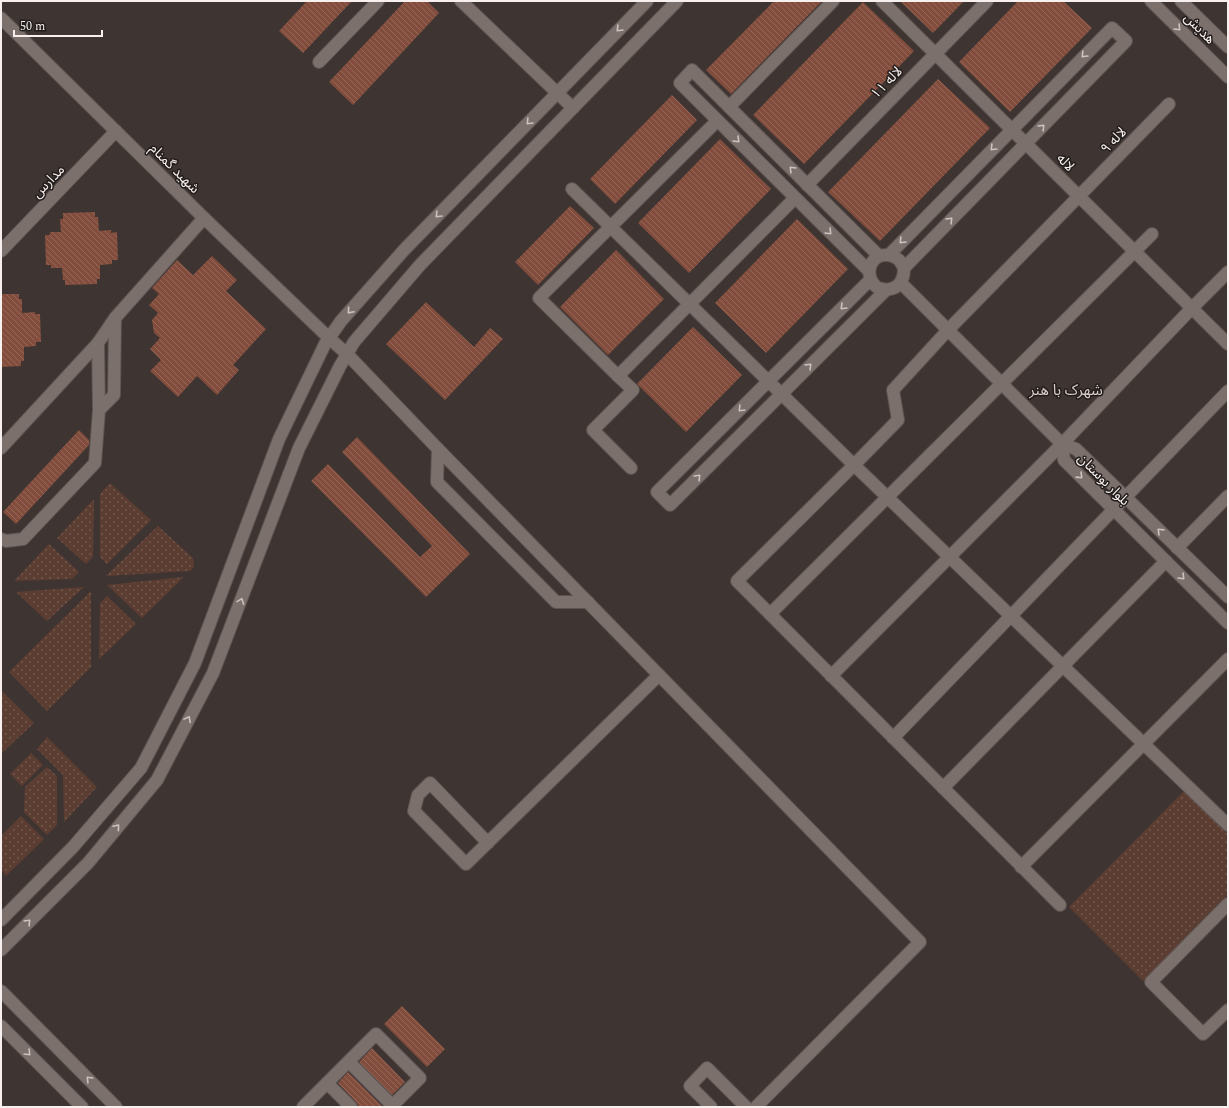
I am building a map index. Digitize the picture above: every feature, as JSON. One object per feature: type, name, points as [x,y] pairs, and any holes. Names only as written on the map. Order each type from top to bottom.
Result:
[{"type":"street","points":[[319,62],[378,1]]},
{"type":"street","points":[[461,1],[573,108]]},
{"type":"street","points":[[1,920],[73,848],[141,768],[195,663],[279,439],[329,338],[404,250],[647,1]]},
{"type":"street","points":[[1,950],[88,863],[157,780],[213,673],[299,448],[340,366],[354,342],[420,265],[677,1]]},
{"type":"street","points":[[728,107],[833,1]]},
{"type":"street","name":"لاله","points":[[882,1],[1228,344]]},
{"type":"street","name":"لاله ۱۱","points":[[807,185],[987,1]]},
{"type":"street","name":"هدیش","points":[[1151,1],[1228,77]]},
{"type":"street","name":"هدیش","points":[[1181,1],[1228,47]]},
{"type":"street","name":"شهید گمنام","points":[[1,18],[204,218],[347,354],[920,942],[756,1107]]},
{"type":"street","points":[[886,290],[670,505],[658,492],[870,275],[872,261],[884,256],[1112,28],[1126,42],[904,268]]},
{"type":"street","points":[[692,70],[728,107],[807,185],[884,256],[900,260],[904,268],[904,275],[900,283],[894,288],[886,290],[878,288],[870,275],[680,83],[692,70]]},
{"type":"street","name":"لاله ۹","points":[[854,465],[898,420],[893,390],[948,330],[1169,104]]},
{"type":"street","points":[[632,468],[593,430],[633,390],[539,298],[717,121]]},
{"type":"street","name":"مدارس","points":[[1,251],[116,132]]},
{"type":"street","points":[[572,189],[854,465],[1228,826]]},
{"type":"street","points":[[618,376],[795,198]]},
{"type":"street","points":[[1,448],[98,343],[115,318],[204,218]]},
{"type":"street","points":[[770,614],[1152,234]]},
{"type":"street","points":[[831,676],[950,558],[1228,272]]},
{"type":"street","points":[[900,283],[1062,444]]},
{"type":"street","points":[[99,410],[114,395],[115,318]]},
{"type":"street","points":[[1,539],[6,541],[23,539],[95,463],[99,410],[98,343]]},
{"type":"street","points":[[893,738],[1228,391]]},
{"type":"street","name":"بلوار بوستان","points":[[1228,597],[1076,449],[1062,444],[1064,460],[1228,623]]},
{"type":"street","points":[[438,449],[437,482],[556,602],[588,602]]},
{"type":"street","points":[[854,465],[737,581],[1060,905]]},
{"type":"street","points":[[1177,548],[1228,496]]},
{"type":"street","points":[[943,788],[1166,561]]},
{"type":"street","points":[[1022,867],[1228,659]]},
{"type":"street","points":[[488,842],[430,783],[418,795],[414,811],[466,864],[659,675]]},
{"type":"street","points":[[1228,904],[1151,982],[1203,1034],[1228,1010]]},
{"type":"street","points":[[1,991],[116,1107]]},
{"type":"street","points":[[1,1026],[82,1107]]},
{"type":"street","points":[[303,1107],[376,1034],[420,1078],[391,1106],[349,1062]]},
{"type":"street","points":[[711,1107],[690,1086],[707,1068],[746,1107]]},
{"type":"street","points":[[327,1083],[351,1107]]},
{"type":"shaded area","points":[[110,483],[151,520],[107,564],[100,557],[100,494]]},
{"type":"shaded area","points":[[94,499],[93,557],[86,564],[57,538]]},
{"type":"shaded area","points":[[158,526],[193,558],[194,567],[190,571],[106,576]]},
{"type":"shaded area","points":[[49,544],[79,572],[72,579],[14,581]]},
{"type":"shaded area","points":[[184,577],[142,618],[107,585]]},
{"type":"shaded area","points":[[84,587],[47,621],[16,592]]},
{"type":"shaded area","points":[[91,591],[91,667],[47,711],[9,672]]},
{"type":"shaded area","points":[[107,596],[136,624],[99,659],[100,603]]},
{"type":"shaded area","points":[[1,690],[34,723],[1,754]]},
{"type":"shaded area","points":[[47,737],[97,787],[64,822],[63,775],[37,749]]},
{"type":"shaded area","points":[[31,753],[43,765],[22,786],[10,774]]},
{"type":"shaded area","points":[[47,767],[57,776],[57,825],[47,835],[24,812],[25,787]]},
{"type":"shaded area","points":[[1184,791],[1228,834],[1228,895],[1143,981],[1069,907]]},
{"type":"shaded area","points":[[21,816],[44,839],[6,876],[1,870],[1,836]]},
{"type":"building","points":[[307,1],[352,1],[303,53],[279,31]]},
{"type":"building","points":[[405,1],[427,1],[439,13],[353,105],[329,82]]},
{"type":"building","points":[[774,1],[822,1],[731,94],[706,70]]},
{"type":"building","points":[[900,1],[964,1],[933,33]]},
{"type":"building","points":[[1018,1],[1063,1],[1092,28],[1010,112],[959,62]]},
{"type":"building","points":[[863,2],[914,51],[804,164],[753,115]]},
{"type":"building","points":[[938,79],[990,128],[880,241],[828,192]]},
{"type":"building","points":[[672,95],[697,120],[615,204],[590,179]]},
{"type":"building","points":[[720,139],[771,189],[689,273],[638,223]]},
{"type":"building","points":[[570,206],[594,228],[538,285],[515,262]]},
{"type":"building","points":[[95,212],[95,217],[98,217],[99,231],[111,230],[111,233],[117,232],[118,260],[112,260],[112,264],[100,265],[100,279],[97,279],[97,284],[65,285],[62,268],[51,268],[51,265],[46,265],[45,235],[50,235],[50,232],[61,232],[60,219],[63,219],[63,213]]},
{"type":"building","points":[[797,219],[848,269],[766,353],[715,303]]},
{"type":"building","points":[[616,250],[664,299],[608,355],[560,307]]},
{"type":"building","points":[[212,256],[237,280],[226,291],[266,329],[233,365],[239,370],[217,395],[197,376],[178,397],[150,371],[161,360],[150,349],[160,338],[154,333],[152,320],[158,313],[149,305],[159,294],[152,288],[177,260],[193,275]]},
{"type":"building","points":[[1,294],[19,294],[19,299],[22,299],[22,313],[35,312],[35,314],[40,314],[41,342],[36,342],[36,346],[24,347],[24,361],[21,361],[21,366],[1,367]]},
{"type":"building","points":[[426,302],[474,347],[490,328],[503,339],[445,400],[386,344]]},
{"type":"building","points":[[693,327],[742,375],[686,432],[637,384]]},
{"type":"building","points":[[79,430],[89,440],[89,445],[16,524],[3,512]]},
{"type":"building","points":[[357,437],[470,554],[426,597],[311,481],[328,464],[420,557],[432,546],[342,452]]},
{"type":"building","points":[[402,1006],[445,1049],[427,1067],[384,1024]]},
{"type":"building","points":[[372,1048],[405,1082],[392,1095],[359,1062]]},
{"type":"building","points":[[348,1072],[383,1107],[359,1107],[338,1083]]},
{"type":"district","name":"شهرک با هنر","points":[[1066,390]]}]
